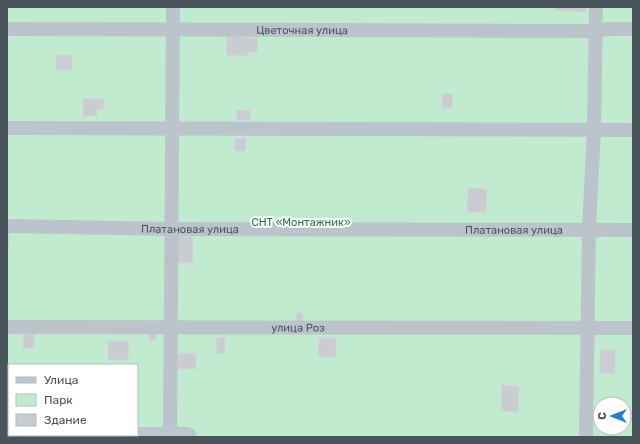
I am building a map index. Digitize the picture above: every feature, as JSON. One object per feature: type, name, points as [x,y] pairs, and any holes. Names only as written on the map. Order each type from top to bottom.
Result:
[{"type":"street","points":[[170,437],[174,7]]},
{"type":"street","points":[[586,437],[591,328],[594,130],[602,30],[596,7]]},
{"type":"street","name":"Цветочная улица","points":[[7,29],[633,29]]},
{"type":"street","points":[[7,128],[633,130]]},
{"type":"street","name":"Платановая улица","points":[[7,226],[172,229],[633,230]]},
{"type":"street","name":"улица Роз","points":[[7,327],[633,328]]},
{"type":"street","points":[[128,437],[187,437]]},
{"type":"green space","name":"СНТ «Монтажник»","points":[[7,7],[633,7],[633,437],[7,437]]},
{"type":"building","points":[[555,7],[586,7],[586,12],[555,10]]},
{"type":"building","points":[[227,36],[258,38],[257,53],[248,52],[248,56],[226,55]]},
{"type":"building","points":[[56,55],[72,55],[72,70],[56,70]]},
{"type":"building","points":[[442,94],[453,94],[452,108],[442,107]]},
{"type":"building","points":[[83,98],[104,99],[103,110],[97,109],[97,116],[83,116]]},
{"type":"building","points":[[236,110],[250,110],[250,120],[237,120]]},
{"type":"building","points":[[235,138],[246,138],[246,151],[235,151]]},
{"type":"building","points":[[468,188],[487,189],[486,213],[467,212]]},
{"type":"building","points":[[7,233],[9,233],[9,250],[7,250]]},
{"type":"building","points":[[174,236],[193,236],[193,263],[174,263]]},
{"type":"building","points":[[296,313],[303,313],[303,324],[296,324]]},
{"type":"building","points":[[149,332],[156,332],[156,340],[149,340]]},
{"type":"building","points":[[23,334],[34,334],[34,349],[23,348]]},
{"type":"building","points":[[225,337],[225,353],[217,354],[216,338]]},
{"type":"building","points":[[319,338],[336,338],[336,357],[318,357]]},
{"type":"building","points":[[108,341],[129,341],[128,360],[108,360]]},
{"type":"building","points":[[600,350],[615,350],[615,374],[600,373]]},
{"type":"building","points":[[177,353],[196,353],[196,369],[177,369]]},
{"type":"building","points":[[502,385],[519,386],[518,412],[501,411]]}]
